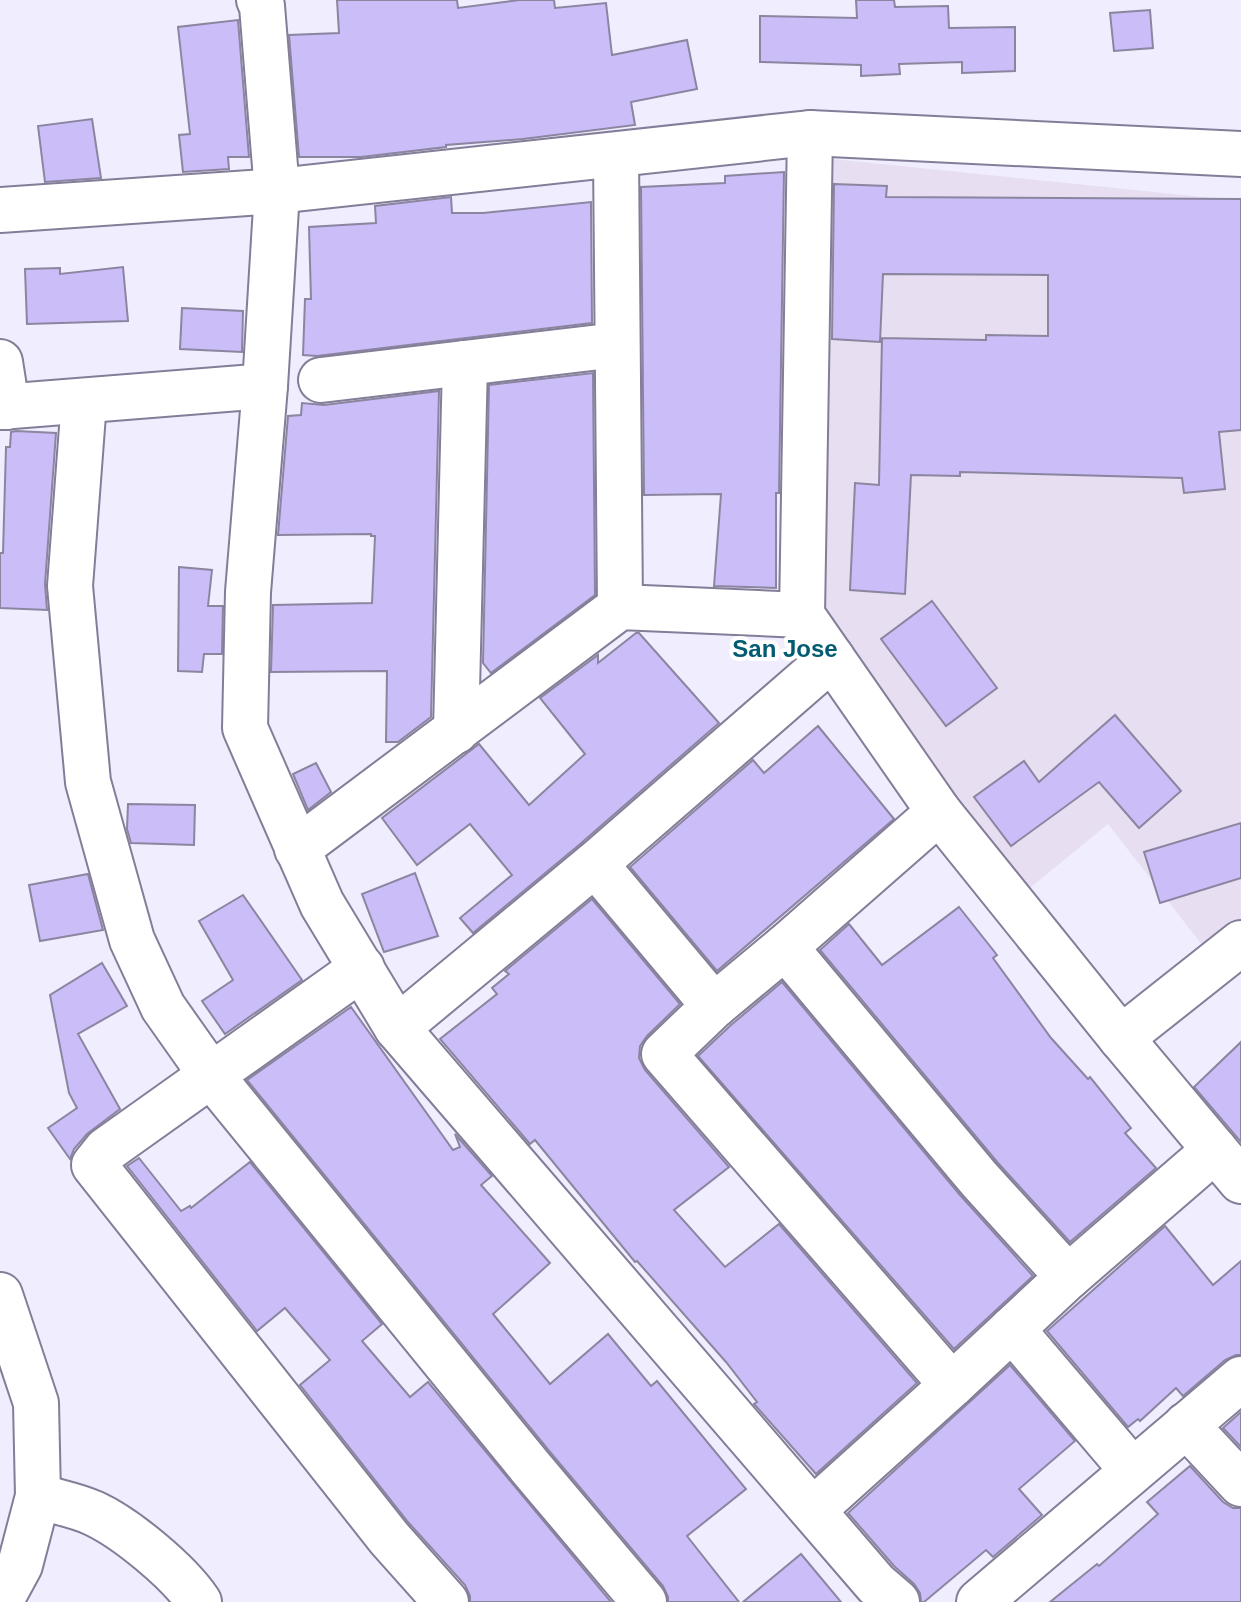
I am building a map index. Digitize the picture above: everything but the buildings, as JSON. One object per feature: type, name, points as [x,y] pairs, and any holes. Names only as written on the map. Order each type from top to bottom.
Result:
[{"type":"street","points":[[259,0],[262,6],[277,191],[248,592],[245,728],[322,904],[397,1028],[813,1510],[876,1596]]},
{"type":"street","points":[[0,210],[277,191],[810,133],[1241,154]]},
{"type":"street","points":[[810,133],[802,615],[939,812],[1228,1166],[1068,1277],[813,1510]]},
{"type":"street","points":[[616,155],[620,607]]},
{"type":"street","points":[[321,380],[617,345]]},
{"type":"street","points":[[0,362],[4,407],[265,386]]},
{"type":"street","points":[[456,731],[465,363]]},
{"type":"street","points":[[84,401],[70,586],[88,782],[132,940],[163,1007],[211,1075],[644,1602]]},
{"type":"street","points":[[297,849],[620,607],[802,615]]},
{"type":"street","points":[[397,1028],[595,864],[832,658]]},
{"type":"street","points":[[939,812],[714,1006],[664,1054],[952,1385]]},
{"type":"street","points":[[595,864],[714,1006]]},
{"type":"street","points":[[1121,1038],[1241,943]]},
{"type":"street","points":[[785,947],[979,1179],[1068,1277]]},
{"type":"street","points":[[362,968],[106,1150],[94,1165],[389,1538],[446,1602]]},
{"type":"street","points":[[0,1295],[36,1403],[38,1496],[20,1565],[0,1602]]},
{"type":"street","points":[[1012,1329],[1132,1470]]},
{"type":"street","points":[[979,1602],[1241,1379]]},
{"type":"street","points":[[1186,1425],[1241,1484]]},
{"type":"street","points":[[38,1496],[93,1513],[138,1542],[189,1588],[199,1602]]},
{"type":"shaded area","points":[[813,157],[1241,201],[1241,920],[1206,950],[1108,824],[1025,892],[814,600]]},
{"type":"district","name":"San Jose","points":[[785,649]]}]
